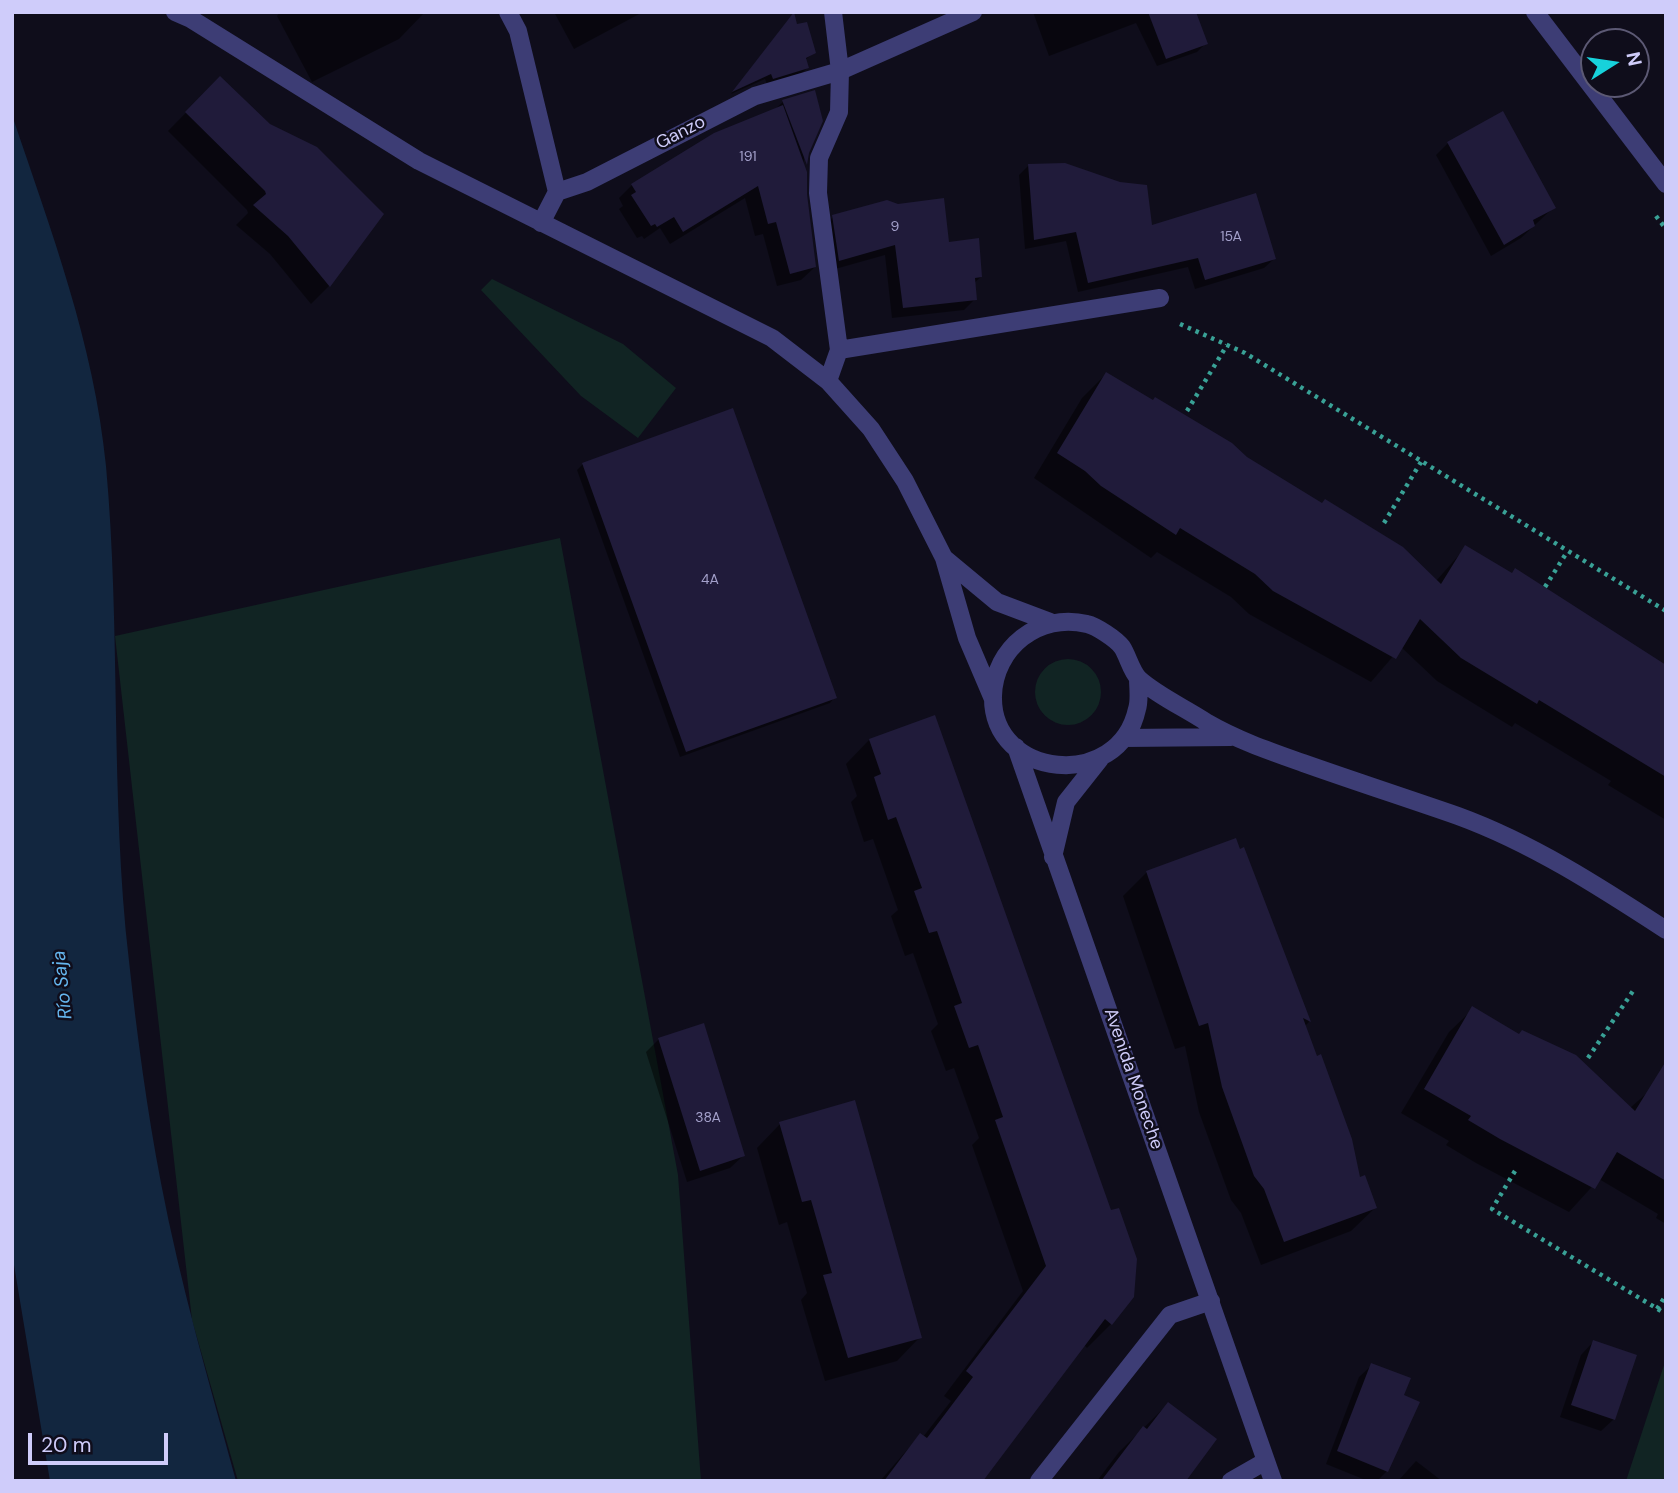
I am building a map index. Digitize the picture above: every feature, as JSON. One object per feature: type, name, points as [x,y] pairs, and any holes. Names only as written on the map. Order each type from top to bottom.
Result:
[{"type":"street","points":[[509,12],[518,31],[557,192],[541,223]]},
{"type":"street","points":[[828,381],[839,350],[818,192],[820,158],[839,112],[840,71],[832,12]]},
{"type":"street","name":"Ganzo","points":[[557,192],[587,181],[755,96],[840,71],[973,12]]},
{"type":"street","points":[[1535,12],[1666,184]]},
{"type":"street","points":[[183,16],[419,161],[772,338],[828,381],[871,429],[905,481],[944,558],[967,638],[993,699],[1000,725],[1016,747],[1038,762],[1070,768],[1100,759]]},
{"type":"street","points":[[839,350],[1160,298]]},
{"type":"street","points":[[944,558],[997,601],[1050,622],[1088,624],[1099,630],[1120,644],[1138,678],[1138,709],[1124,738],[1100,759],[1066,802],[1053,858]]},
{"type":"street","points":[[993,699],[996,672],[1016,639],[1050,622]]},
{"type":"street","points":[[1138,678],[1231,737],[1460,817],[1517,842],[1599,887],[1666,930]]},
{"type":"street","points":[[1124,738],[1231,737]]},
{"type":"street","name":"Avenida Moneche","points":[[1016,747],[1273,1481]]},
{"type":"street","points":[[1039,1481],[1170,1315],[1211,1301]]},
{"type":"street","points":[[1231,1481],[1266,1461]]},
{"type":"path","points":[[1173,320],[1227,345],[1666,611]]},
{"type":"path","points":[[1187,411],[1227,345]]},
{"type":"path","points":[[1384,523],[1422,462]]},
{"type":"path","points":[[1545,587],[1567,552]]},
{"type":"path","points":[[1588,1058],[1635,988]]},
{"type":"path","points":[[1515,1171],[1492,1209],[1666,1314]]},
{"type":"path","points":[[1657,1309],[1666,1295]]},
{"type":"green space","points":[[492,279],[623,344],[676,388],[638,438],[581,396],[481,290]]},
{"type":"green space","points":[[560,538],[678,1175],[701,1481],[238,1481],[192,1320],[115,636]]},
{"type":"green space","points":[[1062,659],[1074,659],[1086,664],[1096,674],[1101,692],[1099,705],[1086,720],[1074,725],[1062,725],[1050,720],[1040,710],[1035,698],[1035,686],[1040,674],[1050,664]]},
{"type":"green space","points":[[1666,1359],[1666,1481],[1626,1481]]},
{"type":"water","name":"Río Saja","points":[[12,115],[69,288],[92,376],[100,420],[111,528],[119,838],[139,1045],[151,1128],[177,1258],[236,1481],[50,1481],[12,1253]]},
{"type":"building","points":[[794,12],[797,24],[807,22],[816,53],[806,58],[809,68],[773,79],[771,74],[732,92]]},
{"type":"building","points":[[1148,12],[1196,12],[1208,44],[1166,59]]},
{"type":"building","points":[[220,76],[270,124],[317,147],[384,214],[330,287],[288,236],[253,205],[266,194],[265,191],[185,112]]},
{"type":"building","points":[[815,90],[823,121],[809,153],[807,165],[782,100]]},
{"type":"building","points":[[783,105],[807,172],[816,267],[790,274],[776,222],[768,224],[758,186],[683,232],[674,217],[657,227],[655,224],[651,226],[631,195],[636,192],[631,184],[714,133]]},
{"type":"building","points":[[1503,111],[1556,208],[1533,220],[1535,226],[1504,245],[1447,142]]},
{"type":"building","points":[[1065,163],[1120,182],[1147,185],[1152,225],[1256,193],[1276,259],[1205,280],[1198,258],[1088,283],[1076,232],[1034,240],[1028,164]]},
{"type":"building","points":[[944,198],[949,242],[979,238],[982,277],[975,278],[977,300],[903,308],[895,245],[839,261],[832,215],[887,200],[898,204]]},
{"type":"building","points":[[1106,372],[1153,400],[1155,397],[1232,443],[1247,457],[1322,503],[1325,499],[1403,547],[1441,584],[1465,545],[1512,573],[1515,568],[1666,665],[1666,777],[1539,700],[1537,704],[1461,658],[1420,619],[1396,659],[1273,591],[1255,574],[1180,528],[1176,535],[1101,486],[1085,471],[1057,453]]},
{"type":"building","points":[[733,408],[837,698],[686,752],[582,463]]},
{"type":"building","points":[[935,715],[1111,1210],[1119,1208],[1137,1259],[1134,1297],[1112,1325],[1105,1319],[983,1481],[884,1481],[920,1433],[927,1438],[973,1377],[966,1371],[1046,1266],[995,1120],[1003,1117],[978,1045],[969,1048],[954,1006],[962,1003],[937,931],[929,933],[914,891],[922,888],[896,817],[888,820],[874,777],[881,774],[869,739]]},
{"type":"building","points":[[1236,838],[1240,849],[1244,847],[1311,1022],[1303,1018],[1317,1056],[1321,1054],[1352,1139],[1360,1177],[1365,1175],[1377,1208],[1284,1242],[1264,1189],[1254,1176],[1222,1087],[1208,1023],[1199,1026],[1146,871]]},
{"type":"building","points":[[1472,1006],[1519,1034],[1522,1030],[1576,1055],[1635,1111],[1666,1061],[1666,1181],[1617,1152],[1595,1189],[1500,1139],[1468,1120],[1471,1116],[1424,1089]]},
{"type":"building","points":[[704,1023],[745,1156],[700,1171],[658,1038]]},
{"type":"building","points":[[855,1100],[922,1338],[848,1358],[823,1275],[832,1273],[811,1200],[802,1202],[779,1122]]},
{"type":"building","points":[[1593,1340],[1637,1355],[1615,1420],[1571,1405]]},
{"type":"building","points":[[1371,1363],[1411,1378],[1404,1395],[1420,1402],[1388,1472],[1337,1451]]},
{"type":"building","points":[[1168,1402],[1217,1439],[1186,1481],[1101,1481],[1143,1426],[1147,1429]]}]
